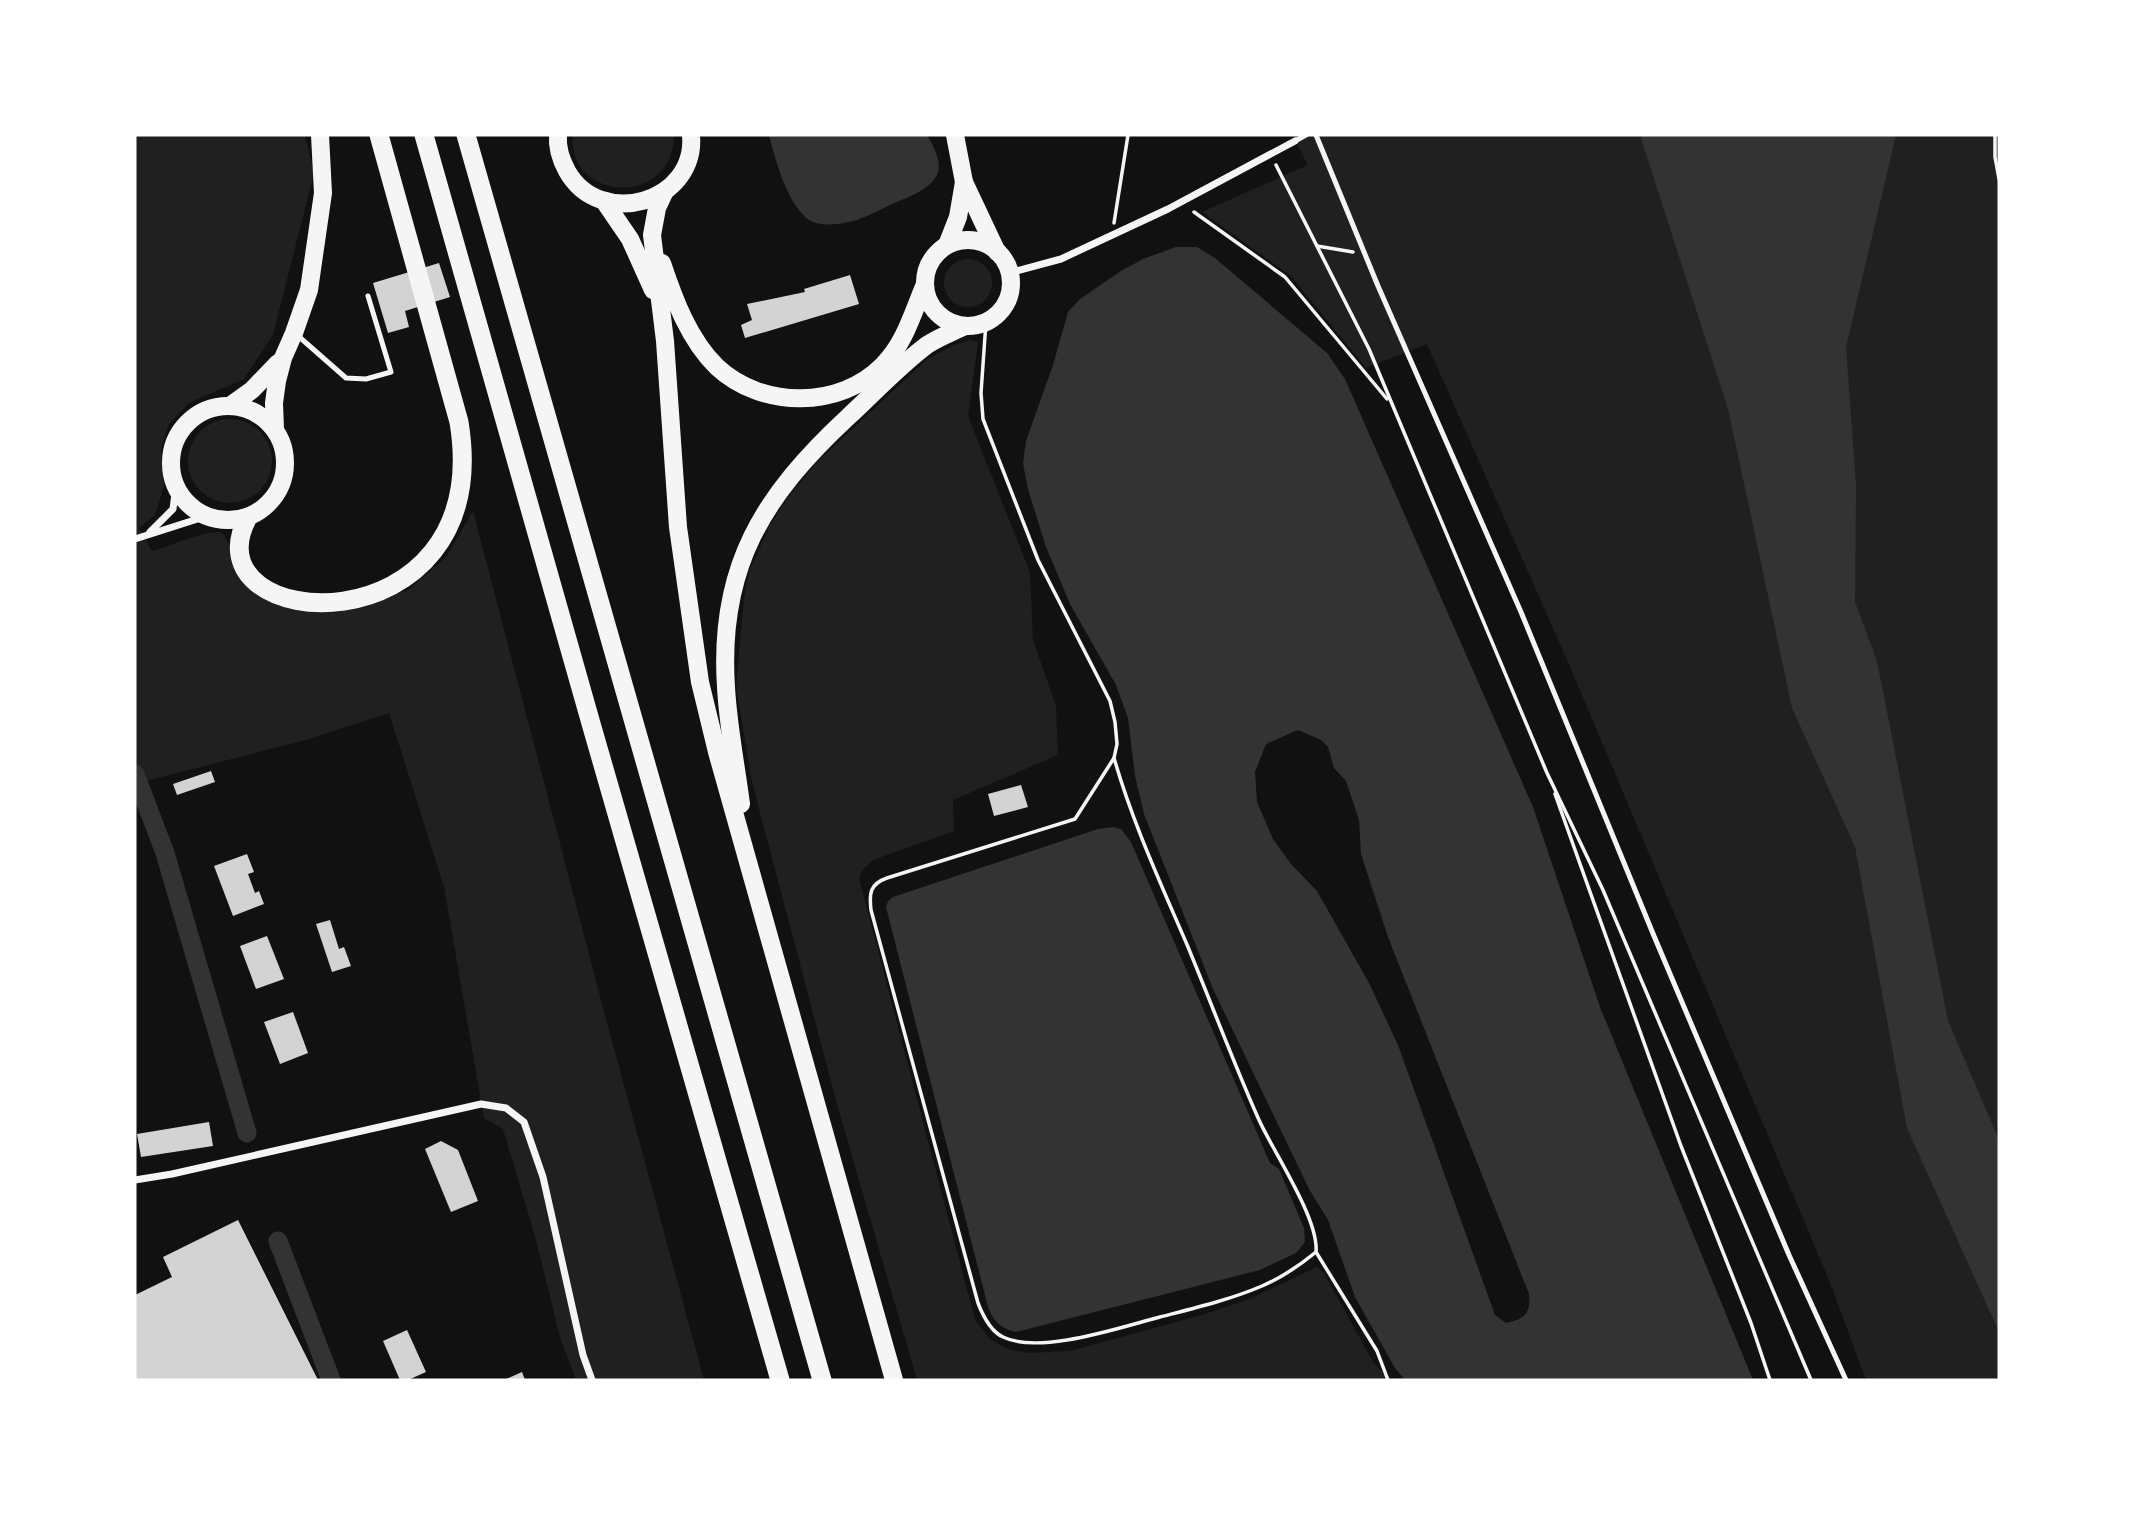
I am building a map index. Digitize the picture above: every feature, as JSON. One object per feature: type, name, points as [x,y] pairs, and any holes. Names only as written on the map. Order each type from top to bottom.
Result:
[{"type":"highway","points":[[275,429],[274,403],[283,358],[309,290],[323,193],[320,135]]},
{"type":"highway","points":[[248,516],[240,532],[239,543],[240,554],[249,575],[266,590],[276,594],[322,604],[371,595],[410,576],[438,544],[453,512],[461,470],[462,442],[459,422],[379,135]]},
{"type":"highway","points":[[424,135],[780,1380]]},
{"type":"highway","points":[[466,135],[822,1380]]},
{"type":"highway","points":[[558,135],[562,161],[571,179],[586,193],[604,201],[625,205],[646,201],[665,191]]},
{"type":"highway","points":[[691,135],[688,160],[665,191],[657,208],[652,235],[665,341],[678,527],[700,682],[748,863],[894,1380]]},
{"type":"highway","points":[[955,135],[964,182],[997,252]]},
{"type":"highway","points":[[652,235],[676,301],[702,349],[718,367],[755,390],[777,397],[824,397],[864,380],[883,366],[895,350],[908,327],[925,284],[930,262],[947,245],[958,217],[964,182]]},
{"type":"highway","points":[[604,201],[630,239],[659,304]]},
{"type":"highway","points":[[748,863],[726,688],[725,655],[730,600],[745,549],[776,493],[813,449],[928,344],[965,326],[986,321],[1004,306],[1009,296],[1009,272],[1005,261],[997,252],[986,244],[973,240],[947,245]]},
{"type":"highway","points":[[925,284],[927,297],[933,308],[942,317],[965,326]]},
{"type":"highway","points":[[231,405],[252,390],[283,358]]},
{"type":"highway","points":[[231,405],[248,408],[263,417],[275,429],[283,445],[286,462],[283,480],[276,495],[264,508],[248,516],[220,520],[207,516],[192,508],[176,486],[170,461],[174,443],[183,428],[196,415],[213,407],[231,405]]},
{"type":"street","points":[[1009,272],[1060,259],[1168,209],[1295,141]]},
{"type":"street","points":[[147,535],[173,509],[176,486]]},
{"type":"street","points":[[135,539],[207,516]]},
{"type":"street","points":[[135,1180],[481,1104],[506,1108],[524,1122],[543,1177],[583,1355],[592,1380]]},
{"type":"lane","points":[[1295,141],[1306,135]]},
{"type":"lane","points":[[1317,135],[1365,254],[1521,612],[1675,987],[1789,1255],[1846,1380]]},
{"type":"lane","points":[[294,334],[346,378],[366,379],[391,372],[368,296]]},
{"type":"path","points":[[1116,210],[1128,135]]},
{"type":"path","points":[[1995,135],[1999,179]]},
{"type":"path","points":[[1271,155],[1369,349],[1547,772],[1603,890],[1811,1380]]},
{"type":"path","points":[[1194,212],[1285,277],[1391,404]]},
{"type":"path","points":[[1317,246],[1365,254]]},
{"type":"path","points":[[986,321],[981,393],[983,419],[1038,560],[1110,701],[1117,744],[1114,758],[1074,819],[887,878],[873,886],[869,893],[871,910],[978,1303],[990,1327],[1000,1336],[1016,1342],[1055,1341],[1092,1335],[1220,1301],[1283,1277],[1296,1270],[1316,1252]]},
{"type":"path","points":[[1114,758],[1128,808],[1249,1097],[1310,1219],[1317,1243],[1316,1252],[1377,1351],[1388,1380]]},
{"type":"path","points":[[1547,772],[1681,1146],[1751,1323],[1770,1380]]},
{"type":"shaded area","points":[[135,135],[305,135],[314,173],[273,335],[244,379],[189,403],[169,424],[161,448],[164,487],[155,515],[139,528],[152,551],[195,536],[221,532],[232,547],[239,578],[280,606],[336,613],[408,590],[446,557],[473,511],[704,1380],[576,1380],[560,1337],[535,1236],[503,1129],[484,1118],[444,887],[389,713],[306,740],[138,783],[135,778]]},
{"type":"shaded area","points":[[573,135],[674,135],[669,159],[657,176],[640,185],[621,188],[602,184],[586,173],[575,157]]},
{"type":"shaded area","points":[[769,135],[927,135],[936,154],[939,170],[933,181],[922,190],[871,214],[848,222],[821,224],[803,215],[789,194]]},
{"type":"shaded area","points":[[1292,135],[1999,135],[1999,1380],[1866,1380],[1829,1280],[1568,662],[1427,344],[1366,368],[1291,276],[1202,212],[1308,165]]},
{"type":"shaded area","points":[[1640,135],[1896,135],[1846,347],[1856,485],[1855,602],[1877,661],[1948,1021],[1999,1140],[1999,1332],[1907,1128],[1855,847],[1792,708],[1728,409]]},
{"type":"shaded area","points":[[1176,247],[1197,247],[1215,258],[1327,353],[1345,379],[1533,807],[1600,1007],[1753,1380],[1405,1380],[1395,1368],[1355,1297],[1328,1220],[1309,1189],[1213,989],[1144,814],[1135,776],[1128,718],[1116,685],[1070,604],[1046,547],[1028,489],[1023,463],[1026,441],[1053,365],[1068,312],[1080,299],[1143,259]],"holes":[[[1298,730],[1321,740],[1328,747],[1334,768],[1346,781],[1359,820],[1361,854],[1388,937],[1529,1294],[1528,1310],[1513,1321],[1506,1323],[1495,1315],[1398,1045],[1369,983],[1317,891],[1291,864],[1273,839],[1257,802],[1255,772],[1266,744]]]},
{"type":"shaded area","points":[[968,259],[985,266],[992,283],[985,300],[968,307],[951,300],[944,283],[951,266]]},
{"type":"shaded area","points":[[970,340],[978,342],[968,416],[1030,572],[1033,640],[1056,706],[1058,755],[953,800],[954,831],[873,860],[862,870],[859,878],[975,1320],[990,1339],[1008,1349],[1028,1353],[1070,1351],[1247,1300],[1317,1267],[1324,1273],[1373,1362],[1390,1380],[917,1380],[838,1108],[752,782],[736,686],[749,571],[770,525],[789,496],[816,463],[926,360]]},
{"type":"shaded area","points":[[230,419],[253,426],[265,438],[272,461],[265,484],[253,496],[230,503],[207,496],[195,484],[188,461],[195,438],[207,426]]},
{"type":"shaded area","points":[[1098,829],[1121,829],[1131,842],[1270,1163],[1279,1169],[1304,1228],[1305,1242],[1296,1253],[1260,1270],[1016,1332],[998,1324],[988,1307],[886,907],[893,897]]},
{"type":"building","points":[[439,263],[450,297],[405,311],[409,327],[388,333],[373,283]]},
{"type":"building","points":[[850,275],[859,304],[745,338],[741,325],[752,320],[747,304],[805,292],[804,289]]},
{"type":"building","points":[[211,771],[215,782],[177,795],[173,784]]},
{"type":"building","points":[[1021,785],[1028,807],[994,816],[988,794]]},
{"type":"building","points":[[247,854],[254,872],[248,874],[255,893],[259,891],[264,904],[233,916],[214,866]]},
{"type":"building","points":[[330,920],[339,949],[344,947],[351,966],[332,972],[316,924]]},
{"type":"building","points":[[267,936],[284,979],[256,989],[240,946]]},
{"type":"building","points":[[293,1012],[308,1053],[280,1064],[264,1022]]},
{"type":"building","points":[[209,1122],[213,1146],[141,1157],[137,1134]]},
{"type":"building","points":[[441,1141],[458,1150],[478,1201],[451,1212],[425,1149]]},
{"type":"building","points":[[238,1220],[318,1380],[135,1380],[135,1295],[172,1277],[163,1257]]},
{"type":"building","points":[[407,1330],[426,1372],[408,1380],[400,1380],[383,1341]]},
{"type":"building","points":[[522,1372],[525,1380],[504,1380]]},
{"type":"waterway","points":[[135,774],[165,853],[247,1133]]},
{"type":"waterway","points":[[278,1241],[331,1380]]}]
